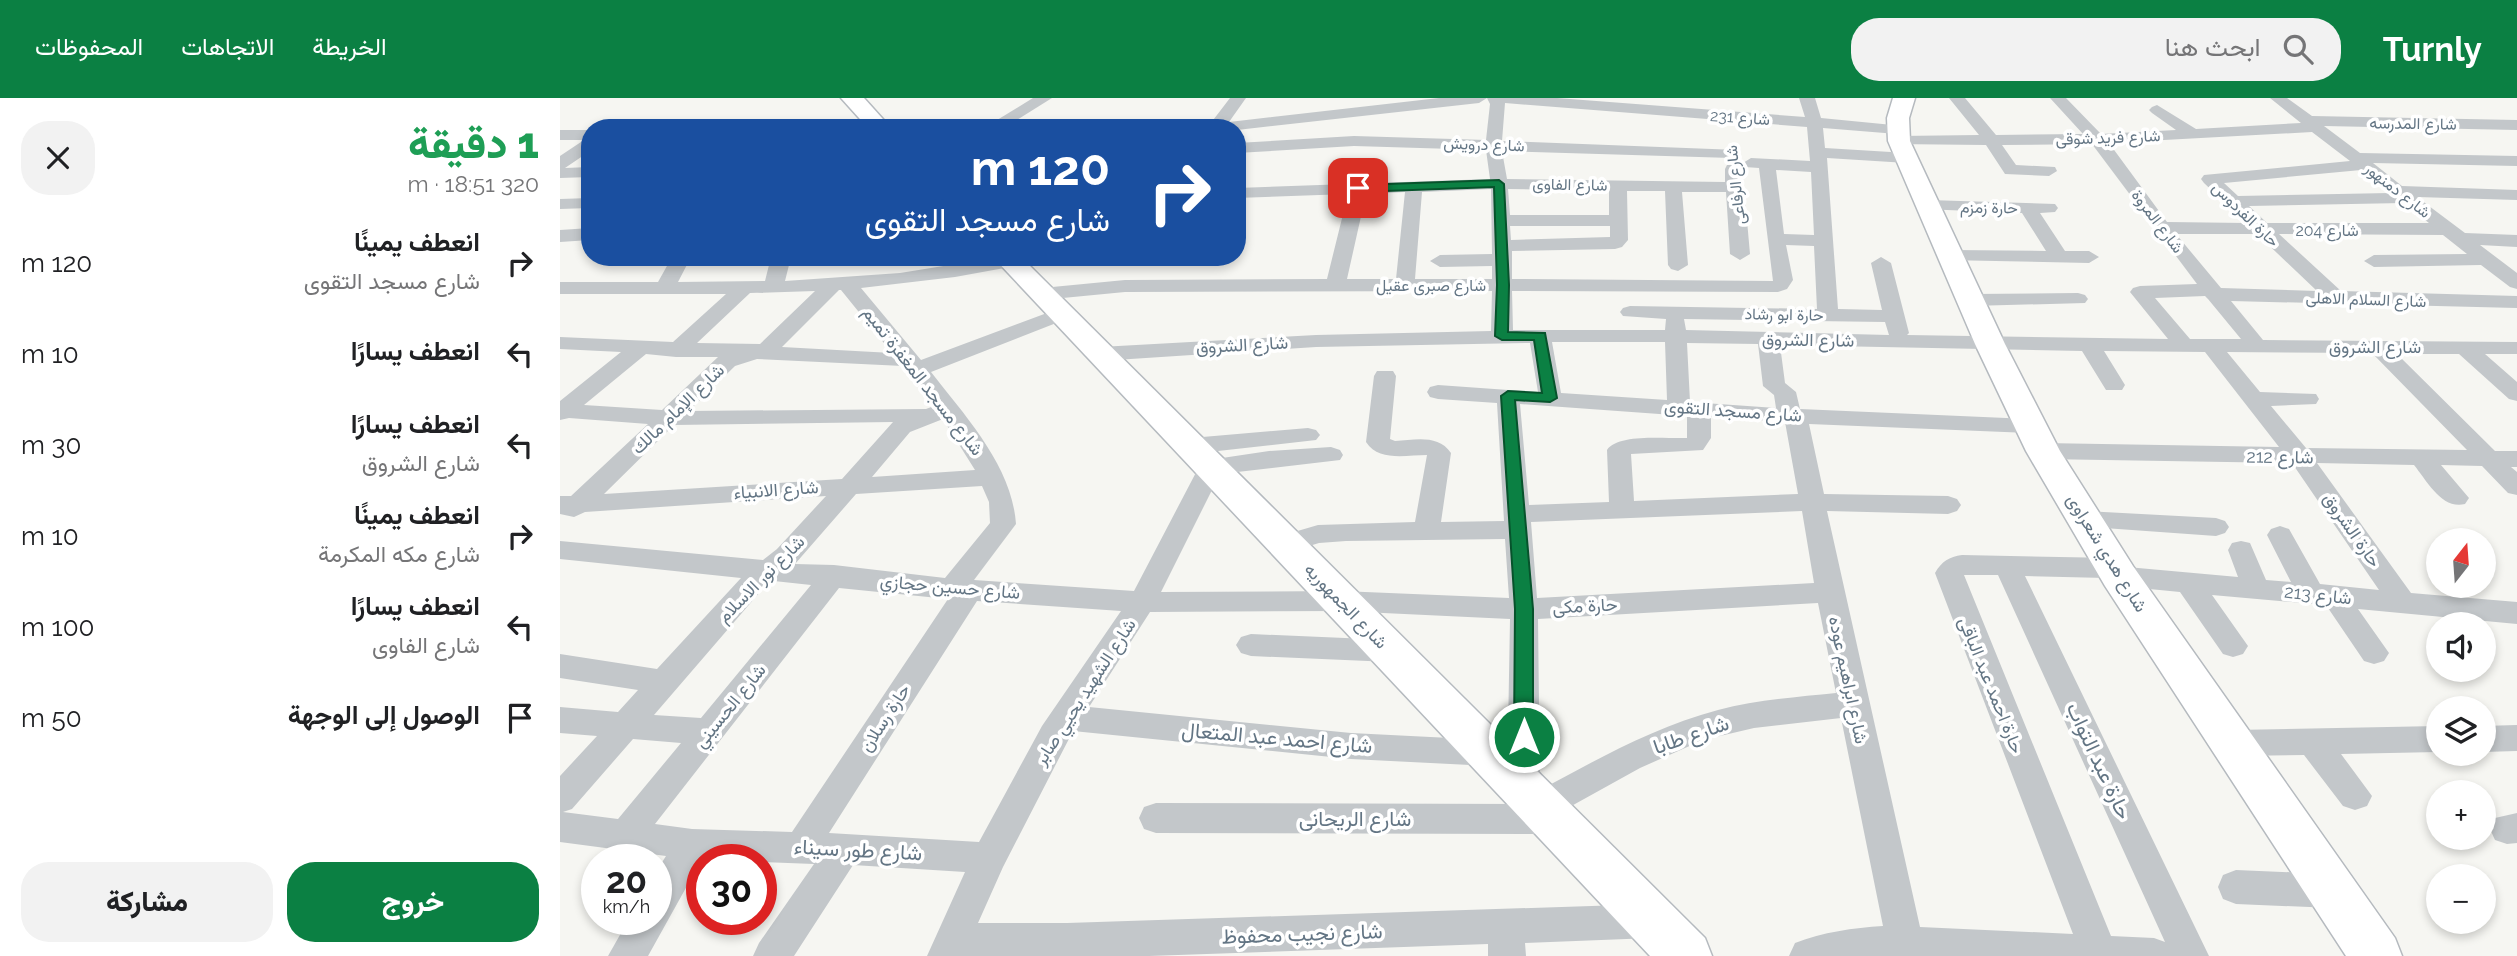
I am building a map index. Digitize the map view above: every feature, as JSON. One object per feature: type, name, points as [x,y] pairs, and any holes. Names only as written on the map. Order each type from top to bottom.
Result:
[{"type":"main road","points":[[852,98],[872,119]]},
{"type":"main road","name":"شارع هدي شعراوى","points":[[1898,124],[1928,205],[2036,439],[2117,572],[2376,956]]},
{"type":"main road","name":"شارع الجمهوريه","points":[[1015,266],[1686,956]]},
{"type":"street","points":[[1008,119],[1044,98]]},
{"type":"street","points":[[1223,119],[1238,98]]},
{"type":"street","points":[[1306,117],[1317,98]]},
{"type":"street","points":[[1246,124],[1479,98]]},
{"type":"street","points":[[1497,98],[1493,145],[1499,184],[1502,336]]},
{"type":"street","name":"شارع 231","points":[[1497,98],[1596,102],[1673,112],[1730,140],[1815,123],[1898,124]]},
{"type":"street","points":[[1673,112],[1686,98]]},
{"type":"street","points":[[1807,98],[1815,123],[1819,160],[1828,314]]},
{"type":"street","points":[[1957,98],[1991,139],[2011,170],[2049,171]]},
{"type":"street","name":"شارع المروة","points":[[2058,98],[2096,139],[2162,228],[2257,346]]},
{"type":"street","name":"شارع دمنهور","points":[[2278,98],[2517,283]]},
{"type":"street","points":[[2157,110],[2192,133]]},
{"type":"street","points":[[1730,140],[1767,164],[1819,160],[1898,124]]},
{"type":"street","name":"شارع فريد شوقى","points":[[1898,124],[1991,139],[2096,139],[2312,124]]},
{"type":"street","name":"شارع المدرسه","points":[[2312,124],[2517,125]]},
{"type":"street","points":[[560,135],[581,135]]},
{"type":"street","name":"شارع درويش","points":[[1246,147],[1332,141],[1493,145],[1730,140]]},
{"type":"street","name":"شارع الرفاعى","points":[[1730,140],[1740,254]]},
{"type":"street","points":[[560,164],[581,150]]},
{"type":"street","points":[[2362,161],[2517,161]]},
{"type":"street","name":"حارة الفردوس","points":[[2336,298],[2210,179],[2362,161]]},
{"type":"street","name":"شارع صبرى عقيل","points":[[911,365],[1052,304],[1125,286],[1503,285],[1771,288],[1780,285],[1783,280],[1775,239],[1767,164]]},
{"type":"street","points":[[560,173],[581,172]]},
{"type":"street","name":"شارع الفاوى","points":[[1246,193],[1499,184],[1735,187]]},
{"type":"street","points":[[1440,261],[1502,253],[1606,252],[1619,240],[1618,185]]},
{"type":"street","points":[[1673,186],[1678,265]]},
{"type":"street","points":[[1405,285],[1413,187]]},
{"type":"street","points":[[1336,285],[1358,188]]},
{"type":"street","points":[[2231,201],[2404,194],[2517,195]]},
{"type":"street","points":[[560,204],[581,203]]},
{"type":"street","name":"حارة زمزم","points":[[1928,205],[2049,208]]},
{"type":"street","points":[[2028,208],[2059,257]]},
{"type":"street","points":[[1500,220],[1619,220]]},
{"type":"street","name":"شارع 204","points":[[2162,228],[2456,234],[2517,241]]},
{"type":"street","points":[[560,236],[581,235]]},
{"type":"street","points":[[1775,239],[1823,241]]},
{"type":"street","points":[[1951,256],[2089,257]]},
{"type":"street","points":[[2374,261],[2487,259]]},
{"type":"street","points":[[1881,263],[1900,342]]},
{"type":"street","points":[[664,287],[677,266]]},
{"type":"street","points":[[774,285],[779,266]]},
{"type":"street","points":[[560,288],[840,284],[937,276],[979,266]]},
{"type":"street","name":"شارع الإمام مالك","points":[[560,521],[570,504],[669,418],[727,361],[768,349],[840,284]]},
{"type":"street","name":"شارع مسجد المغفرة تميم","points":[[840,284],[911,365],[938,412],[982,455],[993,477],[1004,510],[1003,524],[961,589]]},
{"type":"street","points":[[676,351],[746,286]]},
{"type":"street","name":"شارع السلام الاهلى","points":[[2184,345],[2140,292],[2517,302]]},
{"type":"street","points":[[1971,300],[2078,299]]},
{"type":"street","name":"حارة ابو رشاد","points":[[1630,312],[1893,316]]},
{"type":"street","points":[[1622,510],[1619,450],[1625,447],[1694,444],[1699,438],[1689,407],[1675,313]]},
{"type":"street","name":"شارع الشروق","points":[[1100,354],[1316,341],[1502,336],[1677,336],[1990,344],[2517,348]]},
{"type":"street","points":[[1540,336],[1550,398]]},
{"type":"street","name":"شارع ابراهيم عوده","points":[[1768,339],[1774,386],[1785,392],[1793,416],[1905,944]]},
{"type":"street","points":[[560,343],[911,365]]},
{"type":"street","points":[[2089,345],[2114,385]]},
{"type":"street","name":"حارة الشروق","points":[[2211,346],[2300,457],[2403,603]]},
{"type":"street","points":[[2378,347],[2517,487]]},
{"type":"street","points":[[2464,347],[2517,394]]},
{"type":"street","points":[[561,411],[639,349]]},
{"type":"street","points":[[1385,376],[1378,442],[1391,449],[1432,447],[1439,453],[1427,531]]},
{"type":"street","name":"شارع مسجد التقوى","points":[[1438,393],[1689,407],[2036,439]]},
{"type":"street","points":[[1508,396],[1540,804]]},
{"type":"street","points":[[2253,398],[2308,399]]},
{"type":"street","points":[[561,411],[669,418],[938,412]]},
{"type":"street","name":"شارع نور الاسلام","points":[[560,799],[750,585],[787,556],[902,427],[938,412]]},
{"type":"street","points":[[1201,457],[1248,439],[1308,435]]},
{"type":"street","name":"شارع 212","points":[[2036,439],[2300,457],[2517,459]]},
{"type":"street","points":[[1201,457],[1331,455]]},
{"type":"street","name":"شارع الشهيد يحيي صابر","points":[[948,949],[989,858],[1064,717],[1142,601],[1201,457]]},
{"type":"street","points":[[2421,458],[2456,498]]},
{"type":"street","name":"شارع الانبياء","points":[[570,504],[993,477]]},
{"type":"street","points":[[1286,544],[1318,534],[1427,531],[1622,510],[1812,503],[1948,505]]},
{"type":"street","points":[[2085,520],[2216,527]]},
{"type":"street","points":[[2280,535],[2322,595],[2374,653]]},
{"type":"street","name":"شارع حسين حجازي","points":[[560,550],[961,589],[1142,601],[1341,601]]},
{"type":"street","points":[[2241,550],[2256,588]]},
{"type":"street","name":"حارة احمد عبد الباقى","points":[[2099,952],[1949,573],[1956,566],[2117,572]]},
{"type":"street","name":"حارة عبد التواب","points":[[2007,566],[2190,956]]},
{"type":"street","name":"شارع 213","points":[[2117,572],[2188,582],[2517,614]]},
{"type":"street","name":"شارع الحسيني","points":[[625,835],[834,575]]},
{"type":"street","points":[[2188,582],[2233,646]]},
{"type":"street","name":"حارة رسلان","points":[[801,846],[961,589]]},
{"type":"street","name":"حارة مكى","points":[[1341,601],[1524,609],[1830,592]]},
{"type":"street","points":[[2478,598],[2486,611]]},
{"type":"street","points":[[1251,645],[1391,651]]},
{"type":"street","points":[[560,666],[664,682]]},
{"type":"street","name":"شارع طابا","points":[[1540,804],[1649,749],[1692,731],[1746,717],[1853,705]]},
{"type":"street","name":"شارع احمد عبد المتعال","points":[[1064,717],[1351,746],[1490,753]]},
{"type":"street","points":[[560,720],[709,732]]},
{"type":"street","points":[[2496,738],[2517,738]]},
{"type":"street","points":[[2234,743],[2426,739]]},
{"type":"street","points":[[2312,741],[2355,796]]},
{"type":"street","name":"شارع الريحانى","points":[[1156,818],[1540,804]]},
{"type":"street","name":"شارع طور سيناء","points":[[566,836],[625,835],[692,844]]},
{"type":"street","name":"شارع طور سيناء","points":[[777,846],[989,858]]},
{"type":"street","points":[[772,956],[844,849]]},
{"type":"street","points":[[672,878],[686,854]]},
{"type":"street","points":[[2236,887],[2333,891]]},
{"type":"street","name":"شارع نجيب محفوظ","points":[[948,949],[1067,941],[1506,942],[1652,921]]},
{"type":"street","points":[[627,956],[639,935]]},
{"type":"street","points":[[1808,956],[1831,949],[1868,944],[1905,944],[2154,956]]},
{"type":"route","points":[[1358,188],[1499,184],[1502,336],[1540,336],[1550,398],[1508,396],[1524,609],[1524,737]]}]
